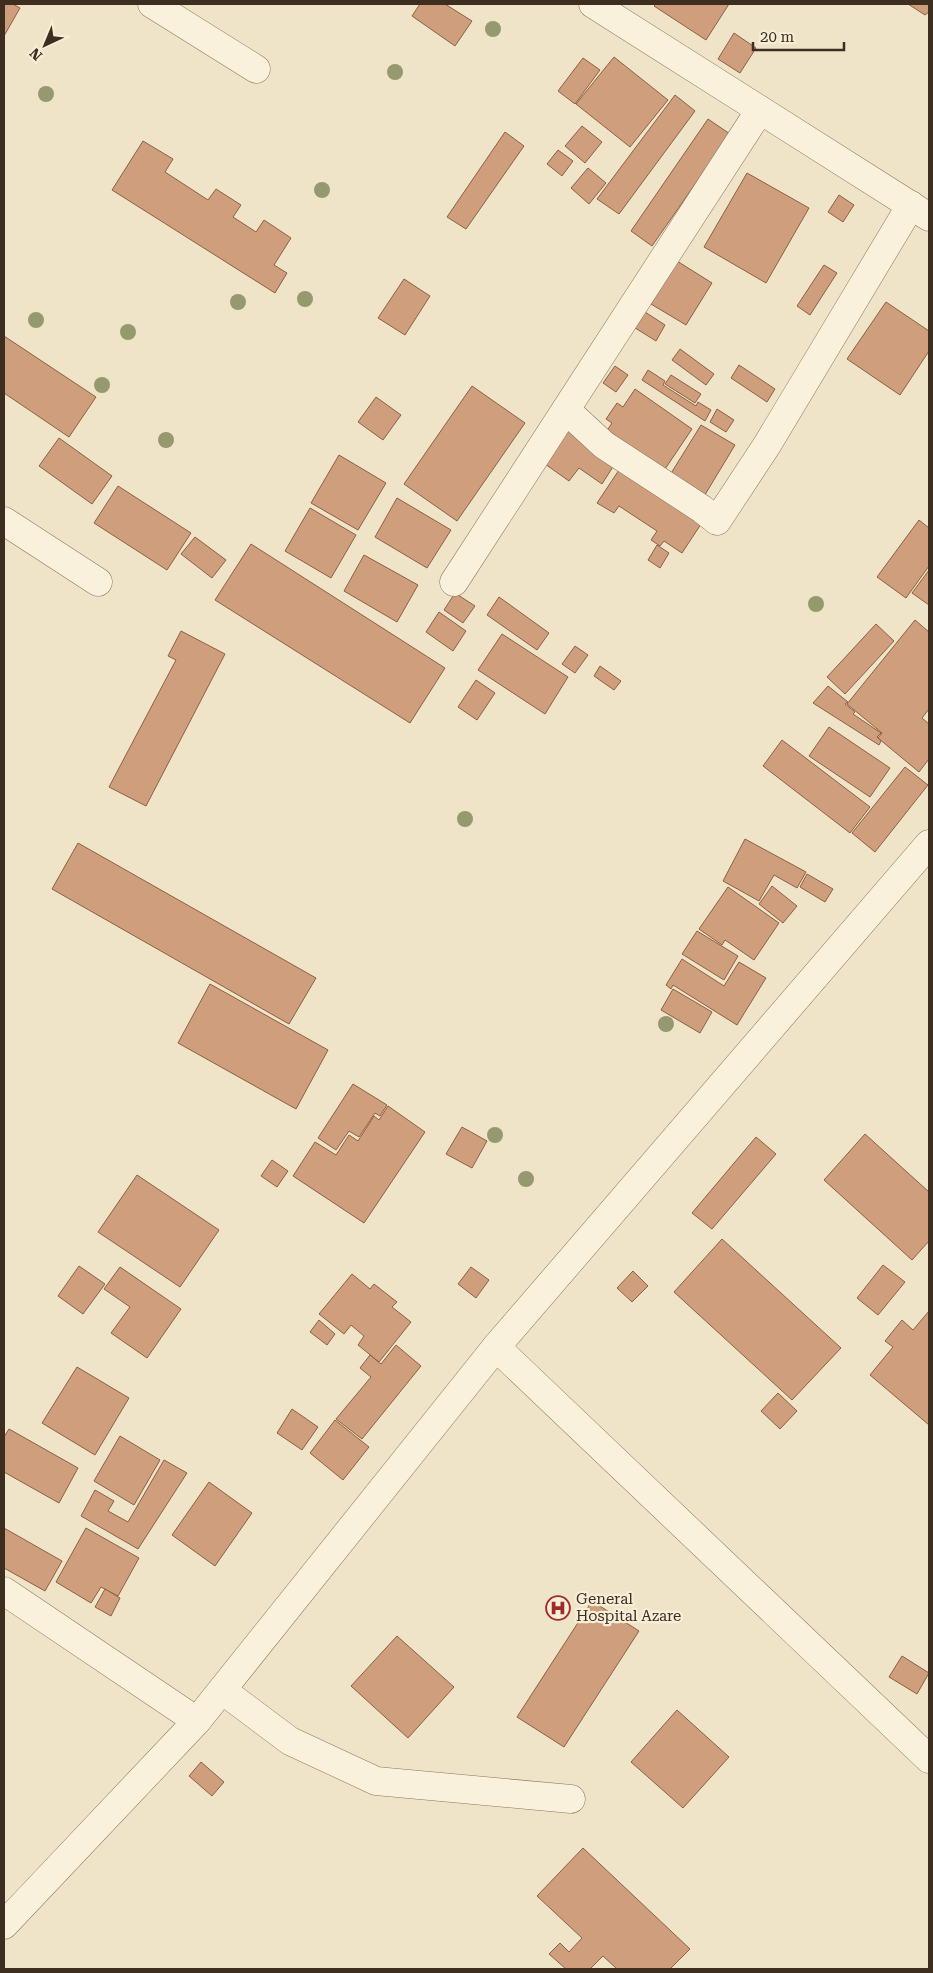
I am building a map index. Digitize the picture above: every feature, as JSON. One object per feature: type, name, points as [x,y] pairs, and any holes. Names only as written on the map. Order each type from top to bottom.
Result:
[{"type":"street","points":[[152,4],[256,69]]},
{"type":"street","points":[[566,410],[604,445],[702,509],[716,521],[920,211],[593,4]]},
{"type":"street","points":[[454,582],[760,110]]},
{"type":"street","points":[[4,521],[98,582]]},
{"type":"street","points":[[4,1925],[197,1720],[496,1347],[929,844]]},
{"type":"street","points":[[496,1347],[929,1759]]},
{"type":"street","points":[[4,1591],[197,1720]]},
{"type":"street","points":[[222,1690],[290,1741],[376,1780],[571,1799]]},
{"type":"building","points":[[4,4],[13,4],[20,8],[4,36]]},
{"type":"building","points":[[420,4],[445,4],[472,21],[455,46],[412,16]]},
{"type":"building","points":[[656,4],[729,4],[706,40],[654,6]]},
{"type":"building","points":[[908,4],[929,4],[929,12],[925,15]]},
{"type":"building","points":[[734,33],[756,48],[740,73],[718,59]]},
{"type":"building","points":[[614,57],[668,100],[630,147],[576,104]]},
{"type":"building","points":[[583,58],[600,70],[575,104],[558,91]]},
{"type":"building","points":[[675,95],[695,111],[619,214],[597,199]]},
{"type":"building","points":[[708,119],[730,134],[652,246],[631,231]]},
{"type":"building","points":[[582,126],[602,142],[585,163],[565,146]]},
{"type":"building","points":[[505,132],[524,146],[466,229],[447,217]]},
{"type":"building","points":[[143,141],[173,159],[165,172],[208,200],[216,189],[241,205],[233,217],[256,232],[264,220],[291,238],[274,265],[287,273],[275,293],[112,190]]},
{"type":"building","points":[[558,150],[573,161],[562,176],[547,164]]},
{"type":"building","points":[[588,168],[606,183],[589,204],[571,188]]},
{"type":"building","points":[[747,173],[809,208],[766,283],[704,247]]},
{"type":"building","points":[[839,195],[854,205],[843,222],[828,212]]},
{"type":"building","points":[[677,261],[712,283],[686,325],[651,304]]},
{"type":"building","points":[[824,265],[837,273],[810,315],[797,306]]},
{"type":"building","points":[[404,279],[430,296],[405,335],[378,318]]},
{"type":"building","points":[[886,302],[929,331],[929,351],[900,395],[847,359]]},
{"type":"building","points":[[642,310],[665,325],[656,341],[632,326]]},
{"type":"building","points":[[4,336],[96,397],[69,437],[4,393]]},
{"type":"building","points":[[680,349],[714,374],[706,385],[672,360]]},
{"type":"building","points":[[739,365],[775,389],[767,402],[731,378]]},
{"type":"building","points":[[615,366],[628,375],[616,392],[603,383]]},
{"type":"building","points":[[648,370],[665,381],[663,385],[696,406],[698,402],[711,410],[705,421],[642,380]]},
{"type":"building","points":[[671,375],[701,394],[695,403],[665,384]]},
{"type":"building","points":[[472,386],[525,423],[457,521],[404,484]]},
{"type":"building","points":[[635,389],[692,429],[659,478],[602,438],[612,423],[606,419],[617,403],[623,407]]},
{"type":"building","points":[[376,397],[401,415],[383,440],[358,422]]},
{"type":"building","points":[[717,409],[734,420],[726,432],[710,422]]},
{"type":"building","points":[[701,425],[735,445],[700,503],[665,483]]},
{"type":"building","points":[[572,426],[618,459],[602,484],[579,468],[569,481],[545,464]]},
{"type":"building","points":[[59,438],[112,476],[92,504],[39,466]]},
{"type":"building","points":[[339,455],[386,483],[358,530],[311,503]]},
{"type":"building","points":[[625,461],[707,515],[682,553],[664,541],[660,546],[651,540],[657,531],[619,506],[614,513],[597,503]]},
{"type":"building","points":[[118,486],[191,533],[167,570],[94,523]]},
{"type":"building","points":[[397,498],[451,530],[427,568],[375,537]]},
{"type":"building","points":[[310,508],[356,535],[331,578],[285,551]]},
{"type":"building","points":[[919,520],[929,528],[929,566],[906,598],[877,577]]},
{"type":"building","points":[[195,537],[226,560],[212,578],[181,554]]},
{"type":"building","points":[[251,544],[445,668],[410,723],[215,600]]},
{"type":"building","points":[[657,545],[669,553],[660,568],[648,560]]},
{"type":"building","points":[[364,555],[418,585],[397,622],[344,591]]},
{"type":"building","points":[[929,570],[929,605],[912,593]]},
{"type":"building","points":[[455,593],[475,606],[463,623],[444,610]]},
{"type":"building","points":[[499,597],[549,633],[537,650],[487,615]]},
{"type":"building","points":[[439,612],[466,631],[453,651],[426,632]]},
{"type":"building","points":[[915,620],[929,632],[929,709],[922,718],[929,724],[929,759],[919,772],[878,738],[882,733],[847,704]]},
{"type":"building","points":[[876,624],[894,641],[845,694],[827,677]]},
{"type":"building","points":[[181,631],[225,654],[146,806],[109,787],[176,660],[168,656]]},
{"type":"building","points":[[502,634],[568,677],[545,714],[478,670]]},
{"type":"building","points":[[575,646],[588,655],[575,673],[562,664]]},
{"type":"building","points":[[600,666],[621,681],[614,690],[594,676]]},
{"type":"building","points":[[476,680],[495,693],[477,720],[458,707]]},
{"type":"building","points":[[828,686],[848,702],[845,704],[855,712],[853,714],[881,733],[877,737],[881,741],[879,745],[813,703]]},
{"type":"building","points":[[829,727],[890,768],[870,797],[809,756]]},
{"type":"building","points":[[782,740],[870,807],[850,833],[763,766]]},
{"type":"building","points":[[905,767],[928,785],[875,852],[852,833]]},
{"type":"building","points":[[745,839],[806,872],[797,888],[774,875],[759,901],[723,881]]},
{"type":"building","points":[[78,843],[316,978],[289,1024],[52,889]]},
{"type":"building","points":[[807,874],[833,889],[825,902],[800,887]]},
{"type":"building","points":[[772,886],[797,906],[783,923],[759,904]]},
{"type":"building","points":[[728,887],[779,923],[754,960],[725,940],[722,945],[699,929]]},
{"type":"building","points":[[697,931],[738,956],[724,980],[682,954]]},
{"type":"building","points":[[682,959],[724,986],[739,962],[766,978],[737,1025],[673,985],[671,989],[666,985]]},
{"type":"building","points":[[210,984],[328,1050],[296,1109],[178,1043]]},
{"type":"building","points":[[673,989],[712,1012],[700,1033],[661,1010]]},
{"type":"building","points":[[353,1084],[387,1105],[380,1116],[375,1113],[359,1137],[349,1131],[336,1150],[318,1138]]},
{"type":"building","points":[[388,1106],[425,1132],[364,1223],[293,1176],[315,1142],[336,1155],[349,1135],[358,1141],[374,1116],[379,1120]]},
{"type":"building","points":[[462,1127],[487,1141],[472,1168],[446,1154]]},
{"type":"building","points":[[865,1134],[929,1192],[929,1241],[912,1260],[824,1180]]},
{"type":"building","points":[[756,1137],[776,1154],[712,1229],[692,1213]]},
{"type":"building","points":[[272,1160],[288,1171],[277,1187],[261,1176]]},
{"type":"building","points":[[137,1175],[219,1230],[180,1287],[98,1232]]},
{"type":"building","points":[[722,1239],[841,1348],[792,1400],[674,1292]]},
{"type":"building","points":[[883,1265],[905,1282],[878,1315],[857,1298]]},
{"type":"building","points":[[79,1266],[105,1284],[83,1314],[58,1296]]},
{"type":"building","points":[[120,1267],[181,1309],[147,1358],[111,1333],[130,1307],[104,1289]]},
{"type":"building","points":[[471,1267],[489,1280],[476,1298],[458,1284]]},
{"type":"building","points":[[633,1271],[648,1286],[632,1302],[617,1288]]},
{"type":"building","points":[[352,1274],[370,1289],[374,1284],[397,1302],[392,1307],[411,1322],[379,1362],[358,1345],[364,1336],[351,1325],[344,1334],[319,1314]]},
{"type":"building","points":[[929,1311],[929,1425],[870,1375],[893,1347],[885,1341],[902,1320],[913,1330]]},
{"type":"building","points":[[319,1320],[335,1334],[327,1345],[310,1332]]},
{"type":"building","points":[[396,1345],[421,1366],[362,1439],[336,1419],[371,1377],[360,1368],[370,1355],[381,1364]]},
{"type":"building","points":[[77,1367],[129,1398],[95,1455],[42,1423]]},
{"type":"building","points":[[778,1393],[797,1411],[780,1429],[761,1411]]},
{"type":"building","points":[[292,1409],[318,1427],[302,1450],[277,1433]]},
{"type":"building","points":[[335,1420],[369,1447],[343,1480],[310,1453]]},
{"type":"building","points":[[9,1429],[78,1468],[59,1503],[4,1472],[4,1437]]},
{"type":"building","points":[[120,1436],[160,1460],[134,1505],[94,1481]]},
{"type":"building","points":[[164,1460],[187,1473],[138,1549],[81,1516],[95,1490],[114,1501],[108,1511],[128,1522]]},
{"type":"building","points":[[209,1482],[252,1513],[215,1566],[172,1535]]},
{"type":"building","points":[[4,1528],[62,1561],[45,1591],[4,1568]]},
{"type":"building","points":[[86,1528],[139,1558],[118,1596],[101,1587],[91,1603],[56,1582]]},
{"type":"building","points":[[105,1589],[120,1598],[111,1616],[95,1607]]},
{"type":"building","points":[[592,1601],[639,1631],[564,1747],[517,1717]]},
{"type":"building","points":[[397,1636],[454,1687],[408,1738],[351,1686]]},
{"type":"building","points":[[902,1656],[929,1673],[917,1694],[889,1677]]},
{"type":"building","points":[[677,1710],[729,1757],[683,1808],[631,1762]]},
{"type":"building","points":[[201,1762],[224,1782],[212,1796],[189,1776]]},
{"type":"building","points":[[583,1848],[690,1949],[670,1969],[617,1969],[603,1956],[590,1969],[566,1969],[549,1954],[560,1943],[569,1952],[582,1938],[537,1896]]},
{"type":"place","name":"General Hospital Azare","points":[[558,1608]]}]
